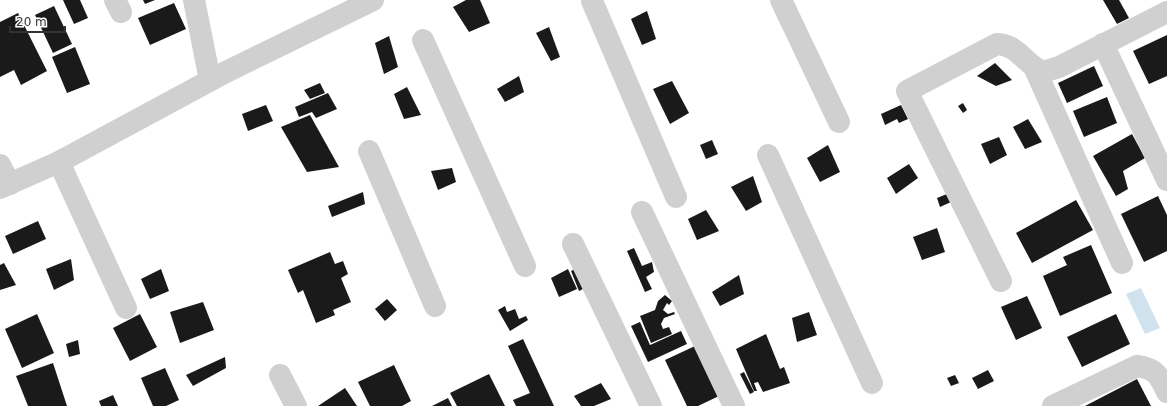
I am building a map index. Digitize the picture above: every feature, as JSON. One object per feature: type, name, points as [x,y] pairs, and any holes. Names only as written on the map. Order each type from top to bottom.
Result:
[{"type":"street","points":[[194,0],[210,80]]},
{"type":"street","points":[[3,179],[60,162],[210,80],[373,0]]},
{"type":"street","points":[[781,0],[839,122]]},
{"type":"street","points":[[592,1],[676,197]]},
{"type":"street","points":[[1001,281],[906,91],[997,44],[1005,44],[1014,48],[1035,68],[1044,72],[1059,67],[1167,12]]},
{"type":"street","points":[[423,40],[525,266]]},
{"type":"street","points":[[1103,44],[1160,147],[1167,180]]},
{"type":"street","points":[[1035,68],[1122,263]]},
{"type":"street","points":[[369,151],[435,306]]},
{"type":"street","points":[[768,155],[872,383]]},
{"type":"street","points":[[60,162],[126,308]]},
{"type":"street","points":[[642,212],[734,406]]},
{"type":"street","points":[[573,244],[651,406]]},
{"type":"street","points":[[1053,406],[1137,366],[1147,368],[1158,374],[1167,392]]},
{"type":"street","points":[[280,375],[296,406]]},
{"type":"water","points":[[1141,288],[1160,328],[1145,334],[1126,294]]},
{"type":"building","points":[[63,0],[80,0],[88,18],[74,24]]},
{"type":"building","points":[[143,0],[155,0],[145,4]]},
{"type":"building","points":[[466,0],[480,0],[490,23],[469,32],[453,7]]},
{"type":"building","points":[[1103,0],[1119,0],[1129,18],[1117,24]]},
{"type":"building","points":[[174,3],[186,29],[150,45],[138,18]]},
{"type":"building","points":[[54,6],[72,44],[53,53],[35,15]]},
{"type":"building","points":[[647,11],[656,39],[642,45],[631,19]]},
{"type":"building","points":[[18,13],[47,71],[21,85],[14,70],[0,77],[0,22]]},
{"type":"building","points":[[549,27],[560,57],[551,61],[536,33]]},
{"type":"building","points":[[1167,35],[1167,76],[1149,84],[1133,51]]},
{"type":"building","points":[[389,36],[398,67],[384,74],[375,43]]},
{"type":"building","points":[[75,47],[90,84],[67,93],[52,57]]},
{"type":"building","points":[[995,63],[1012,80],[996,86],[977,76]]},
{"type":"building","points":[[1094,66],[1103,86],[1067,103],[1058,83]]},
{"type":"building","points":[[519,76],[524,92],[505,102],[497,89]]},
{"type":"building","points":[[672,81],[689,113],[670,124],[653,89]]},
{"type":"building","points":[[320,83],[325,93],[310,99],[304,90]]},
{"type":"building","points":[[407,87],[421,115],[404,119],[394,94]]},
{"type":"building","points":[[328,93],[337,109],[316,118],[312,112],[299,117],[295,107]]},
{"type":"building","points":[[1107,97],[1117,123],[1084,137],[1073,111]]},
{"type":"building","points":[[963,103],[967,110],[963,113],[958,106]]},
{"type":"building","points":[[266,105],[273,121],[248,131],[242,114]]},
{"type":"building","points":[[901,105],[908,119],[899,123],[897,119],[885,125],[881,114]]},
{"type":"building","points":[[310,115],[339,167],[307,172],[281,127]]},
{"type":"building","points":[[1028,119],[1042,142],[1025,149],[1013,127]]},
{"type":"building","points":[[1132,134],[1145,158],[1123,171],[1128,189],[1116,196],[1093,156]]},
{"type":"building","points":[[999,137],[1007,155],[990,164],[981,144]]},
{"type":"building","points":[[712,140],[718,154],[706,159],[700,145]]},
{"type":"building","points":[[828,145],[840,172],[820,182],[807,158]]},
{"type":"building","points":[[909,164],[918,178],[896,194],[887,178]]},
{"type":"building","points":[[452,168],[456,182],[438,190],[431,171]]},
{"type":"building","points":[[753,176],[762,202],[746,211],[731,187]]},
{"type":"building","points":[[363,192],[365,204],[332,217],[328,206]]},
{"type":"building","points":[[947,194],[951,202],[940,207],[937,198]]},
{"type":"building","points":[[1158,196],[1167,215],[1167,251],[1144,262],[1121,214]]},
{"type":"building","points":[[1076,200],[1093,230],[1032,263],[1016,233]]},
{"type":"building","points":[[706,210],[719,231],[697,240],[688,219]]},
{"type":"building","points":[[38,221],[46,239],[13,254],[5,236]]},
{"type":"building","points":[[937,228],[945,252],[922,260],[913,237]]},
{"type":"building","points":[[1091,245],[1112,293],[1060,316],[1043,276],[1067,265],[1063,257]]},
{"type":"building","points":[[634,248],[642,266],[652,262],[654,272],[646,277],[652,289],[645,292],[627,251]]},
{"type":"building","points":[[330,252],[335,264],[343,261],[348,274],[341,278],[351,302],[333,310],[335,315],[316,323],[303,290],[298,293],[288,270]]},
{"type":"building","points":[[71,259],[74,280],[54,290],[46,269]]},
{"type":"building","points":[[4,263],[16,285],[0,290],[0,265]]},
{"type":"building","points":[[161,269],[169,291],[150,299],[141,279]]},
{"type":"building","points":[[568,269],[577,289],[559,297],[551,278]]},
{"type":"building","points":[[575,269],[583,289],[579,291],[571,271]]},
{"type":"building","points":[[739,275],[744,294],[720,306],[712,292]]},
{"type":"building","points":[[665,295],[672,301],[669,305],[667,303],[663,310],[668,314],[674,312],[675,314],[664,318],[661,324],[663,329],[669,327],[672,334],[651,343],[640,316],[655,310],[658,301]]},
{"type":"building","points":[[1027,296],[1042,328],[1016,340],[1001,307]]},
{"type":"building","points":[[387,299],[397,310],[385,321],[375,309]]},
{"type":"building","points":[[203,302],[214,330],[180,343],[170,312]]},
{"type":"building","points":[[505,306],[507,312],[515,309],[519,319],[526,316],[528,320],[510,331],[498,310]]},
{"type":"building","points":[[809,312],[817,335],[797,342],[792,318]]},
{"type":"building","points":[[37,314],[54,353],[22,368],[5,329]]},
{"type":"building","points":[[140,314],[157,347],[130,361],[113,328]]},
{"type":"building","points":[[1116,314],[1130,344],[1082,367],[1067,337]]},
{"type":"building","points":[[640,322],[650,345],[681,331],[687,344],[648,362],[631,326]]},
{"type":"building","points":[[766,334],[780,369],[784,367],[790,383],[763,392],[758,382],[754,383],[757,391],[754,391],[736,349]]},
{"type":"building","points":[[523,339],[554,406],[516,406],[513,400],[530,393],[508,346]]},
{"type":"building","points":[[78,340],[80,354],[69,357],[66,344]]},
{"type":"building","points":[[695,346],[719,396],[698,406],[687,406],[665,360]]},
{"type":"building","points":[[225,357],[226,368],[193,386],[186,375]]},
{"type":"building","points":[[53,363],[67,406],[28,406],[16,376]]},
{"type":"building","points":[[394,365],[411,401],[402,406],[370,406],[358,382]]},
{"type":"building","points":[[165,368],[179,400],[166,406],[153,406],[141,378]]},
{"type":"building","points":[[988,370],[994,381],[978,389],[972,378]]},
{"type":"building","points":[[744,372],[754,392],[750,394],[740,374]]},
{"type":"building","points":[[489,374],[505,406],[457,406],[450,393]]},
{"type":"building","points":[[955,375],[959,383],[951,386],[947,378]]},
{"type":"building","points":[[1137,379],[1151,406],[1085,406]]},
{"type":"building","points":[[601,383],[611,399],[594,406],[581,406],[574,396]]},
{"type":"building","points":[[345,388],[357,406],[318,406]]},
{"type":"building","points":[[113,395],[118,406],[101,406],[99,401]]},
{"type":"building","points":[[448,398],[452,406],[432,406]]}]
